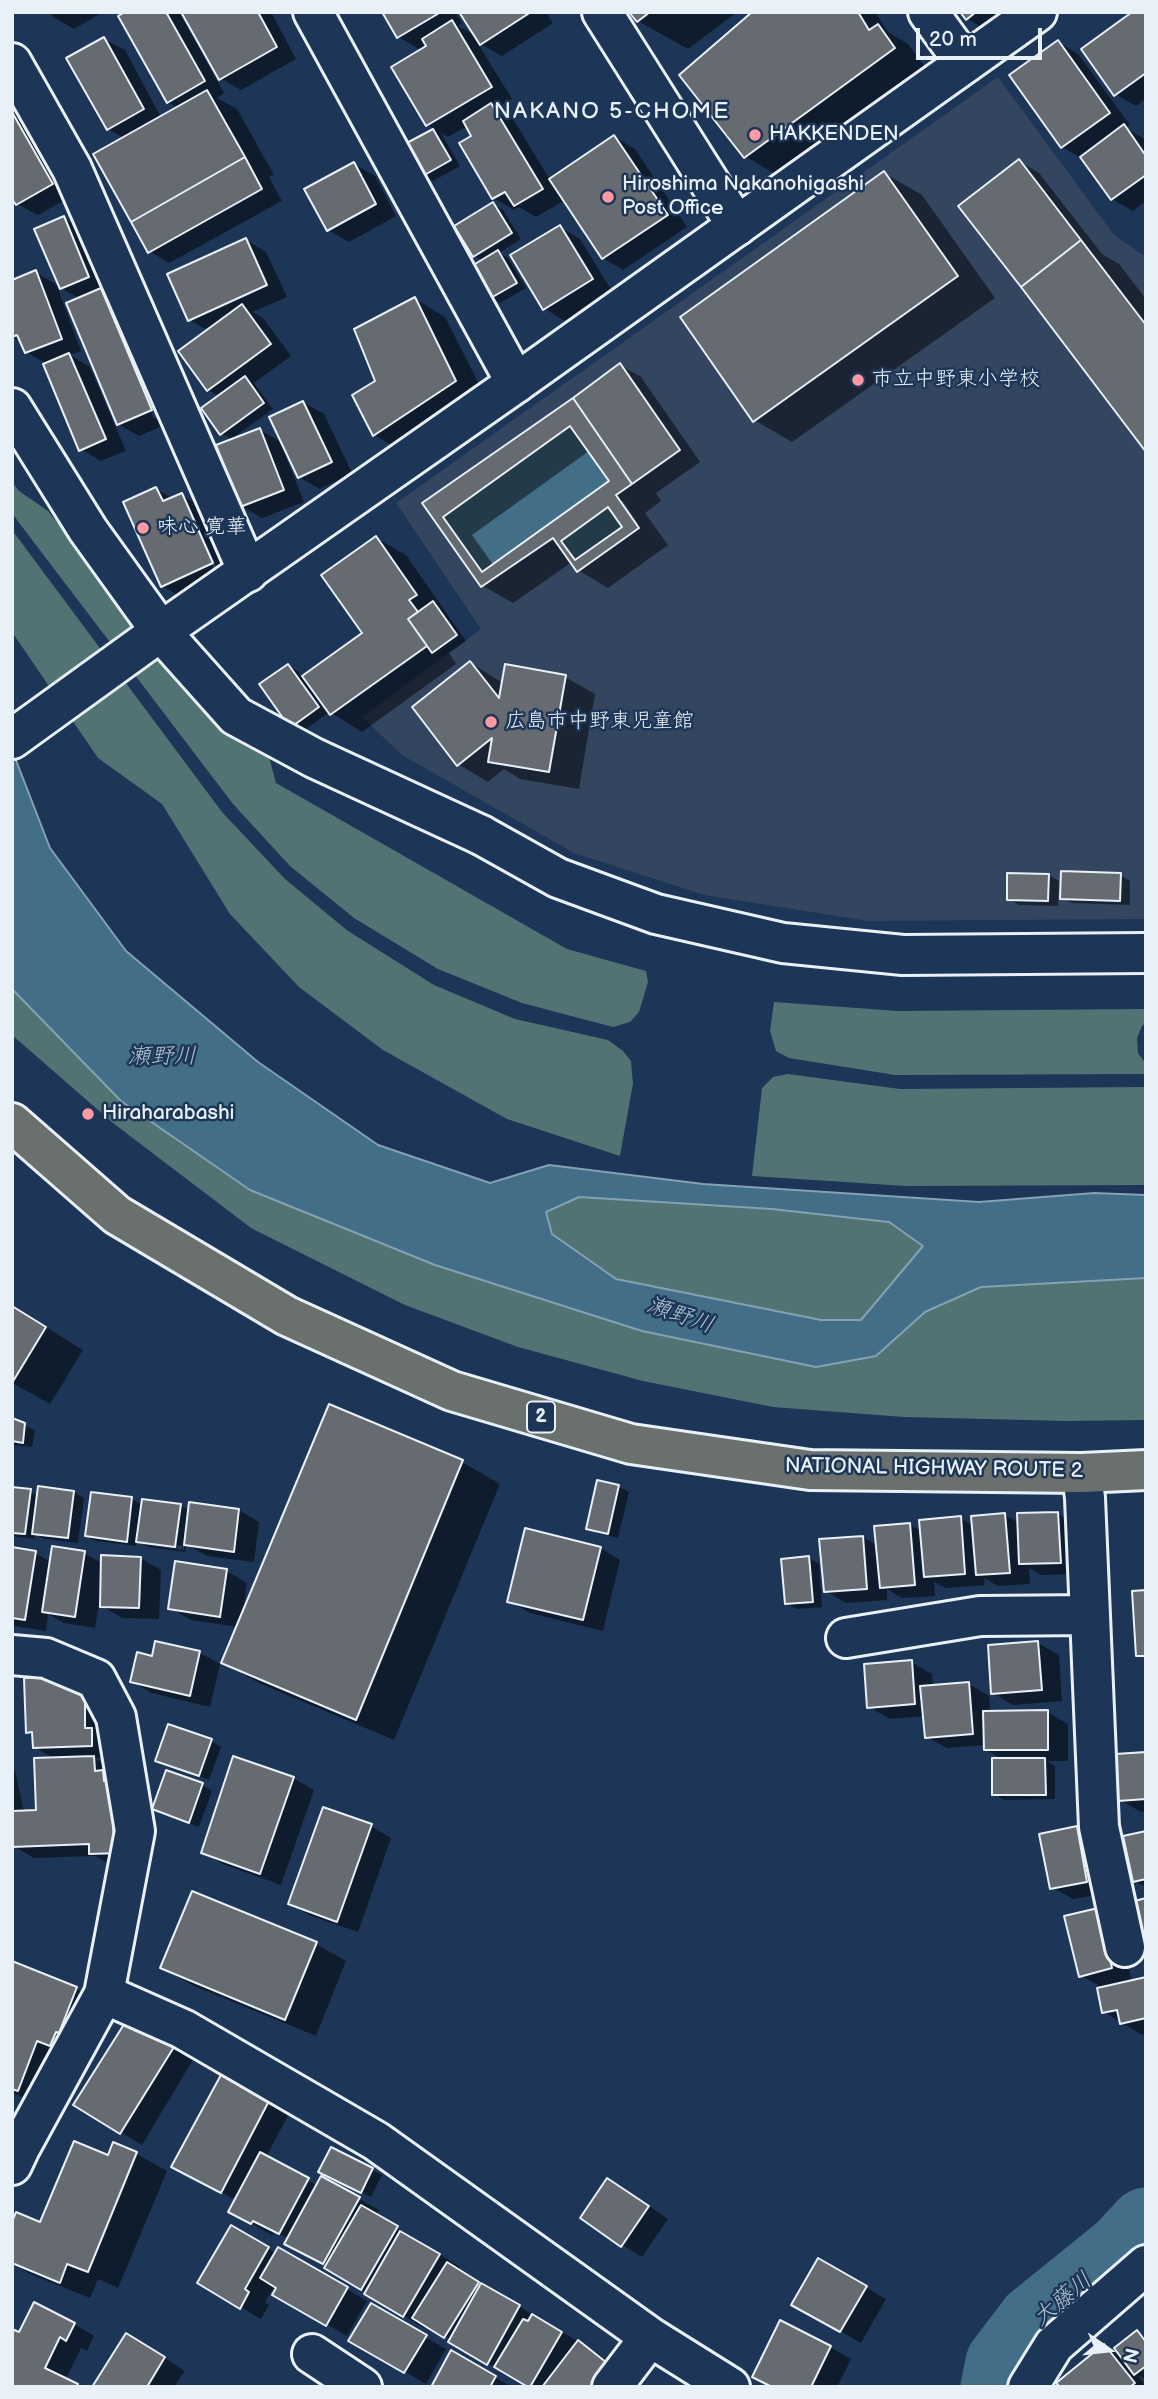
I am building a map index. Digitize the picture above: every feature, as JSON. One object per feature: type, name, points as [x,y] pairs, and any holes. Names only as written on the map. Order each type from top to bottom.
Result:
[{"type":"highway","name":"NATIONAL HIGHWAY ROUTE 2","points":[[12,1123],[117,1215],[287,1316],[452,1391],[631,1444],[810,1470],[1082,1473],[1146,1471]]},
{"type":"street","points":[[313,12],[516,383]]},
{"type":"street","points":[[602,12],[737,226]]},
{"type":"street","points":[[928,12],[965,63]]},
{"type":"street","points":[[12,739],[1037,12]]},
{"type":"street","points":[[12,62],[72,169],[248,572]]},
{"type":"street","points":[[12,408],[157,635],[236,716],[314,758],[481,835],[558,878],[644,910],[783,943],[902,955],[1146,953]]},
{"type":"street","points":[[1082,1473],[1099,1826],[1125,1947]]},
{"type":"street","points":[[846,1638],[980,1616],[1090,1615]]},
{"type":"street","points":[[12,1655],[46,1658],[96,1679],[116,1717],[135,1831],[104,1994],[12,2165]]},
{"type":"street","points":[[104,1994],[183,2029],[376,2141],[650,2337],[730,2387]]},
{"type":"street","points":[[1019,2385],[1054,2344],[1146,2265]]},
{"type":"street","points":[[612,2387],[650,2337]]},
{"type":"street","points":[[312,2354],[362,2387]]},
{"type":"shaded area","name":"市立中野東小学校","points":[[998,77],[1114,235],[1146,257],[1146,919],[868,921],[704,895],[574,853],[402,755],[362,717],[481,629],[396,503]]},
{"type":"green space","points":[[12,482],[19,491],[48,511],[191,691],[228,731],[269,757],[276,783],[567,949],[646,971],[648,982],[639,1012],[630,1022],[613,1027],[522,1003],[438,969],[354,918],[290,866],[233,804],[12,513]]},
{"type":"green space","points":[[12,530],[222,812],[285,879],[348,931],[434,985],[515,1019],[608,1040],[623,1051],[631,1061],[633,1083],[620,1156],[507,1119],[383,1050],[299,987],[230,914],[162,804],[98,758],[12,632]]},
{"type":"green space","points":[[12,989],[121,1101],[250,1190],[435,1265],[642,1331],[876,1356],[925,1312],[981,1287],[1146,1278],[1146,1420],[904,1417],[773,1407],[643,1381],[518,1347],[405,1305],[251,1228],[113,1123],[12,1035]]},
{"type":"green space","points":[[774,1002],[898,1011],[1146,1009],[1146,1023],[1137,1038],[1138,1053],[1146,1064],[1146,1074],[895,1075],[789,1058],[776,1051],[770,1031]]},
{"type":"green space","points":[[788,1074],[900,1089],[1146,1087],[1146,1185],[906,1186],[752,1176],[762,1088],[773,1077]]},
{"type":"green space","points":[[579,1197],[772,1209],[889,1222],[923,1246],[861,1320],[822,1320],[616,1279],[552,1234],[545,1211]]},
{"type":"water","points":[[570,426],[609,481],[482,572],[443,517]]},
{"type":"water","points":[[608,507],[622,527],[575,560],[561,541]]},
{"type":"water","name":"瀬野川","points":[[12,750],[50,848],[126,951],[258,1062],[378,1145],[490,1183],[549,1165],[703,1184],[979,1202],[1094,1193],[1146,1195],[1146,1278],[981,1287],[925,1312],[876,1356],[816,1367],[642,1331],[435,1265],[250,1190],[121,1101],[12,989]],"holes":[[[579,1197],[772,1209],[889,1222],[923,1246],[861,1320],[821,1320],[616,1279],[552,1234],[546,1212]]]},
{"type":"building","points":[[125,12],[166,12],[205,81],[167,103],[118,16]]},
{"type":"building","points":[[181,12],[258,12],[277,47],[219,80]]},
{"type":"building","points":[[382,12],[441,12],[397,38]]},
{"type":"building","points":[[459,12],[531,12],[480,45]]},
{"type":"building","points":[[629,12],[650,12],[637,22]]},
{"type":"building","points":[[752,12],[858,12],[869,30],[878,24],[895,48],[744,158],[679,75]]},
{"type":"building","points":[[960,12],[976,12],[966,20]]},
{"type":"building","points":[[1132,12],[1146,12],[1146,73],[1114,96],[1081,49]]},
{"type":"building","points":[[452,20],[492,87],[426,126],[391,67],[426,46],[422,39]]},
{"type":"building","points":[[104,37],[144,109],[107,130],[66,58]]},
{"type":"building","points":[[1058,40],[1110,113],[1061,148],[1009,75]]},
{"type":"building","points":[[207,90],[245,157],[131,222],[93,154]]},
{"type":"building","points":[[491,103],[543,189],[514,206],[505,192],[492,199],[459,143],[471,136],[463,121]]},
{"type":"building","points":[[12,112],[53,184],[16,205],[12,199]]},
{"type":"building","points":[[1124,124],[1146,156],[1146,175],[1111,200],[1080,157]]},
{"type":"building","points":[[433,129],[451,160],[421,177],[403,145]]},
{"type":"building","points":[[614,135],[668,215],[602,259],[549,179]]},
{"type":"building","points":[[245,157],[262,189],[148,253],[131,222]]},
{"type":"building","points":[[1019,159],[1081,240],[1021,287],[958,206]]},
{"type":"building","points":[[354,162],[376,204],[327,231],[304,189]]},
{"type":"building","points":[[884,171],[958,276],[753,422],[680,317]]},
{"type":"building","points":[[493,202],[512,233],[473,257],[454,226]]},
{"type":"building","points":[[64,216],[89,277],[60,289],[34,229]]},
{"type":"building","points":[[560,225],[593,279],[543,310],[510,255]]},
{"type":"building","points":[[246,238],[267,285],[188,321],[167,274]]},
{"type":"building","points":[[1081,240],[1146,325],[1146,452],[1021,287]]},
{"type":"building","points":[[498,250],[517,283],[489,299],[470,267]]},
{"type":"building","points":[[36,270],[62,339],[25,353],[17,335],[12,337],[12,280]]},
{"type":"building","points":[[101,288],[152,410],[117,425],[66,303]]},
{"type":"building","points":[[415,297],[456,381],[373,436],[352,395],[375,381],[354,329]]},
{"type":"building","points":[[242,304],[271,344],[207,391],[178,351]]},
{"type":"building","points":[[69,353],[106,439],[79,451],[43,364]]},
{"type":"building","points":[[620,363],[680,450],[632,484],[573,398]]},
{"type":"building","points":[[245,376],[264,403],[220,435],[201,408]]},
{"type":"building","points":[[573,398],[632,484],[616,495],[639,528],[577,572],[553,538],[481,587],[422,503]],"holes":[[[570,426],[609,481],[482,572],[443,517]],[[608,507],[622,527],[575,560],[561,541]]]},
{"type":"building","points":[[303,401],[332,462],[298,478],[269,417]]},
{"type":"building","points":[[260,428],[284,490],[240,507],[216,445]]},
{"type":"building","points":[[156,487],[163,501],[182,493],[213,563],[161,587],[123,502]]},
{"type":"building","points":[[376,536],[417,595],[409,600],[418,612],[408,619],[427,646],[330,715],[302,676],[362,633],[321,575]]},
{"type":"building","points":[[433,601],[457,635],[432,653],[408,619]]},
{"type":"building","name":"広島市中野東児童館","points":[[470,661],[499,698],[505,664],[566,675],[549,772],[488,762],[492,738],[457,766],[412,707]]},
{"type":"building","points":[[288,664],[319,707],[290,728],[259,684]]},
{"type":"building","points":[[1061,871],[1121,873],[1120,901],[1060,899]]},
{"type":"building","points":[[1007,873],[1049,874],[1048,901],[1007,900]]},
{"type":"building","points":[[12,1306],[46,1327],[12,1383]]},
{"type":"building","points":[[329,1404],[463,1460],[356,1720],[221,1663]]},
{"type":"building","points":[[12,1418],[25,1423],[23,1443],[12,1441]]},
{"type":"building","points":[[597,1480],[619,1485],[608,1534],[586,1529]]},
{"type":"building","points":[[38,1486],[74,1491],[68,1538],[32,1534]]},
{"type":"building","points":[[12,1487],[31,1489],[25,1534],[12,1533]]},
{"type":"building","points":[[91,1492],[132,1497],[127,1542],[85,1536]]},
{"type":"building","points":[[142,1499],[181,1504],[175,1547],[136,1542]]},
{"type":"building","points":[[189,1502],[239,1509],[234,1552],[184,1545]]},
{"type":"building","points":[[1058,1512],[1061,1563],[1019,1564],[1017,1513]]},
{"type":"building","points":[[1005,1513],[1010,1573],[976,1575],[971,1516]]},
{"type":"building","points":[[961,1516],[965,1574],[924,1577],[919,1520]]},
{"type":"building","points":[[910,1523],[915,1585],[880,1588],[874,1526]]},
{"type":"building","points":[[525,1528],[601,1547],[583,1620],[507,1602]]},
{"type":"building","points":[[863,1536],[867,1589],[824,1592],[819,1539]]},
{"type":"building","points":[[52,1546],[85,1551],[75,1617],[42,1612]]},
{"type":"building","points":[[12,1547],[36,1551],[25,1620],[12,1618]]},
{"type":"building","points":[[101,1555],[141,1557],[139,1608],[100,1607]]},
{"type":"building","points":[[809,1556],[813,1602],[785,1604],[781,1559]]},
{"type":"building","points":[[175,1561],[227,1569],[220,1617],[168,1609]]},
{"type":"building","points":[[1146,1590],[1146,1656],[1136,1656],[1132,1591]]},
{"type":"building","points":[[155,1641],[200,1651],[190,1696],[130,1682],[137,1652],[152,1656]]},
{"type":"building","points":[[1038,1641],[1042,1690],[991,1694],[988,1645]]},
{"type":"building","points":[[912,1660],[915,1704],[867,1708],[864,1664]]},
{"type":"building","points":[[71,1676],[85,1686],[85,1728],[92,1728],[92,1746],[33,1748],[32,1732],[26,1733],[24,1678]]},
{"type":"building","points":[[969,1682],[973,1734],[925,1738],[920,1686]]},
{"type":"building","points":[[1048,1710],[1048,1750],[984,1750],[983,1711]]},
{"type":"building","points":[[168,1724],[212,1739],[199,1776],[155,1761]]},
{"type":"building","points":[[1146,1752],[1146,1799],[1118,1801],[1115,1754]]},
{"type":"building","points":[[94,1756],[95,1771],[103,1770],[104,1781],[111,1781],[114,1843],[121,1853],[89,1854],[89,1844],[12,1847],[12,1811],[36,1810],[34,1758]]},
{"type":"building","points":[[233,1756],[294,1777],[260,1874],[201,1853]]},
{"type":"building","points":[[992,1758],[1045,1758],[1046,1795],[992,1795]]},
{"type":"building","points":[[166,1770],[203,1783],[189,1823],[152,1809]]},
{"type":"building","points":[[323,1807],[372,1824],[337,1922],[288,1904]]},
{"type":"building","points":[[1077,1826],[1087,1882],[1050,1889],[1039,1834]]},
{"type":"building","points":[[1146,1831],[1146,1879],[1133,1882],[1123,1836]]},
{"type":"building","points":[[192,1891],[317,1942],[285,2020],[160,1968]]},
{"type":"building","points":[[1146,1898],[1146,1955],[1131,1902]]},
{"type":"building","points":[[1098,1908],[1112,1968],[1079,1977],[1064,1916]]},
{"type":"building","points":[[12,1961],[77,1987],[59,2033],[56,2032],[50,2046],[37,2041],[18,2091],[12,2089]]},
{"type":"building","points":[[1146,1977],[1146,2018],[1120,2024],[1117,2010],[1102,2013],[1097,1988]]},
{"type":"building","points":[[128,2018],[174,2047],[120,2134],[73,2105]]},
{"type":"building","points":[[222,2073],[270,2099],[221,2193],[171,2167]]},
{"type":"building","points":[[74,2141],[108,2155],[113,2142],[137,2152],[88,2272],[67,2264],[60,2283],[12,2263],[12,2222],[16,2212],[40,2222]]},
{"type":"building","points":[[331,2147],[373,2168],[361,2193],[318,2172]]},
{"type":"building","points":[[260,2152],[309,2178],[279,2234],[228,2212]]},
{"type":"building","points":[[321,2176],[360,2197],[323,2264],[284,2244]]},
{"type":"building","points":[[607,2178],[649,2206],[621,2247],[580,2218]]},
{"type":"building","points":[[361,2205],[398,2226],[361,2290],[324,2268]]},
{"type":"building","points":[[231,2225],[269,2247],[245,2289],[249,2292],[240,2309],[197,2283]]},
{"type":"building","points":[[400,2231],[440,2254],[403,2317],[364,2294]]},
{"type":"building","points":[[278,2247],[348,2287],[326,2326],[272,2295],[276,2288],[260,2278]]},
{"type":"building","points":[[818,2258],[867,2286],[840,2332],[791,2305]]},
{"type":"building","points":[[447,2262],[479,2282],[444,2338],[412,2318]]},
{"type":"building","points":[[481,2283],[520,2305],[487,2365],[448,2342]]},
{"type":"building","points":[[34,2302],[75,2323],[66,2341],[60,2337],[45,2368],[78,2384],[77,2387],[12,2387],[12,2329],[19,2332]]},
{"type":"building","points":[[371,2303],[427,2335],[404,2373],[348,2341]]},
{"type":"building","points":[[532,2314],[562,2332],[528,2387],[494,2367],[523,2319],[528,2321]]},
{"type":"building","points":[[780,2320],[831,2346],[811,2387],[772,2387],[752,2377]]},
{"type":"building","points":[[1137,2330],[1146,2342],[1146,2366],[1134,2375],[1114,2348]]},
{"type":"building","points":[[126,2333],[165,2357],[147,2387],[92,2387]]},
{"type":"building","points":[[578,2340],[611,2366],[594,2387],[542,2387]]},
{"type":"building","points":[[1104,2344],[1135,2383],[1130,2387],[1060,2387],[1056,2383]]},
{"type":"building","points":[[451,2350],[496,2376],[490,2387],[431,2387]]},
{"type":"waterway","name":"大藤川","points":[[998,2387],[1003,2363],[1034,2322],[1123,2250],[1146,2225]]},
{"type":"place","name":"HAKKENDEN","points":[[755,135]]},
{"type":"place","name":"Hiroshima Nakanohigashi Post Office","points":[[608,197]]},
{"type":"place","name":"市立中野東小学校","points":[[858,380]]},
{"type":"place","name":"味心 寛華","points":[[143,528]]},
{"type":"place","name":"広島市中野東児童館","points":[[491,722]]},
{"type":"place","name":"Hiraharabashi","points":[[88,1114]]},
{"type":"district","name":"NAKANO 5-CHOME","points":[[612,112]]}]
